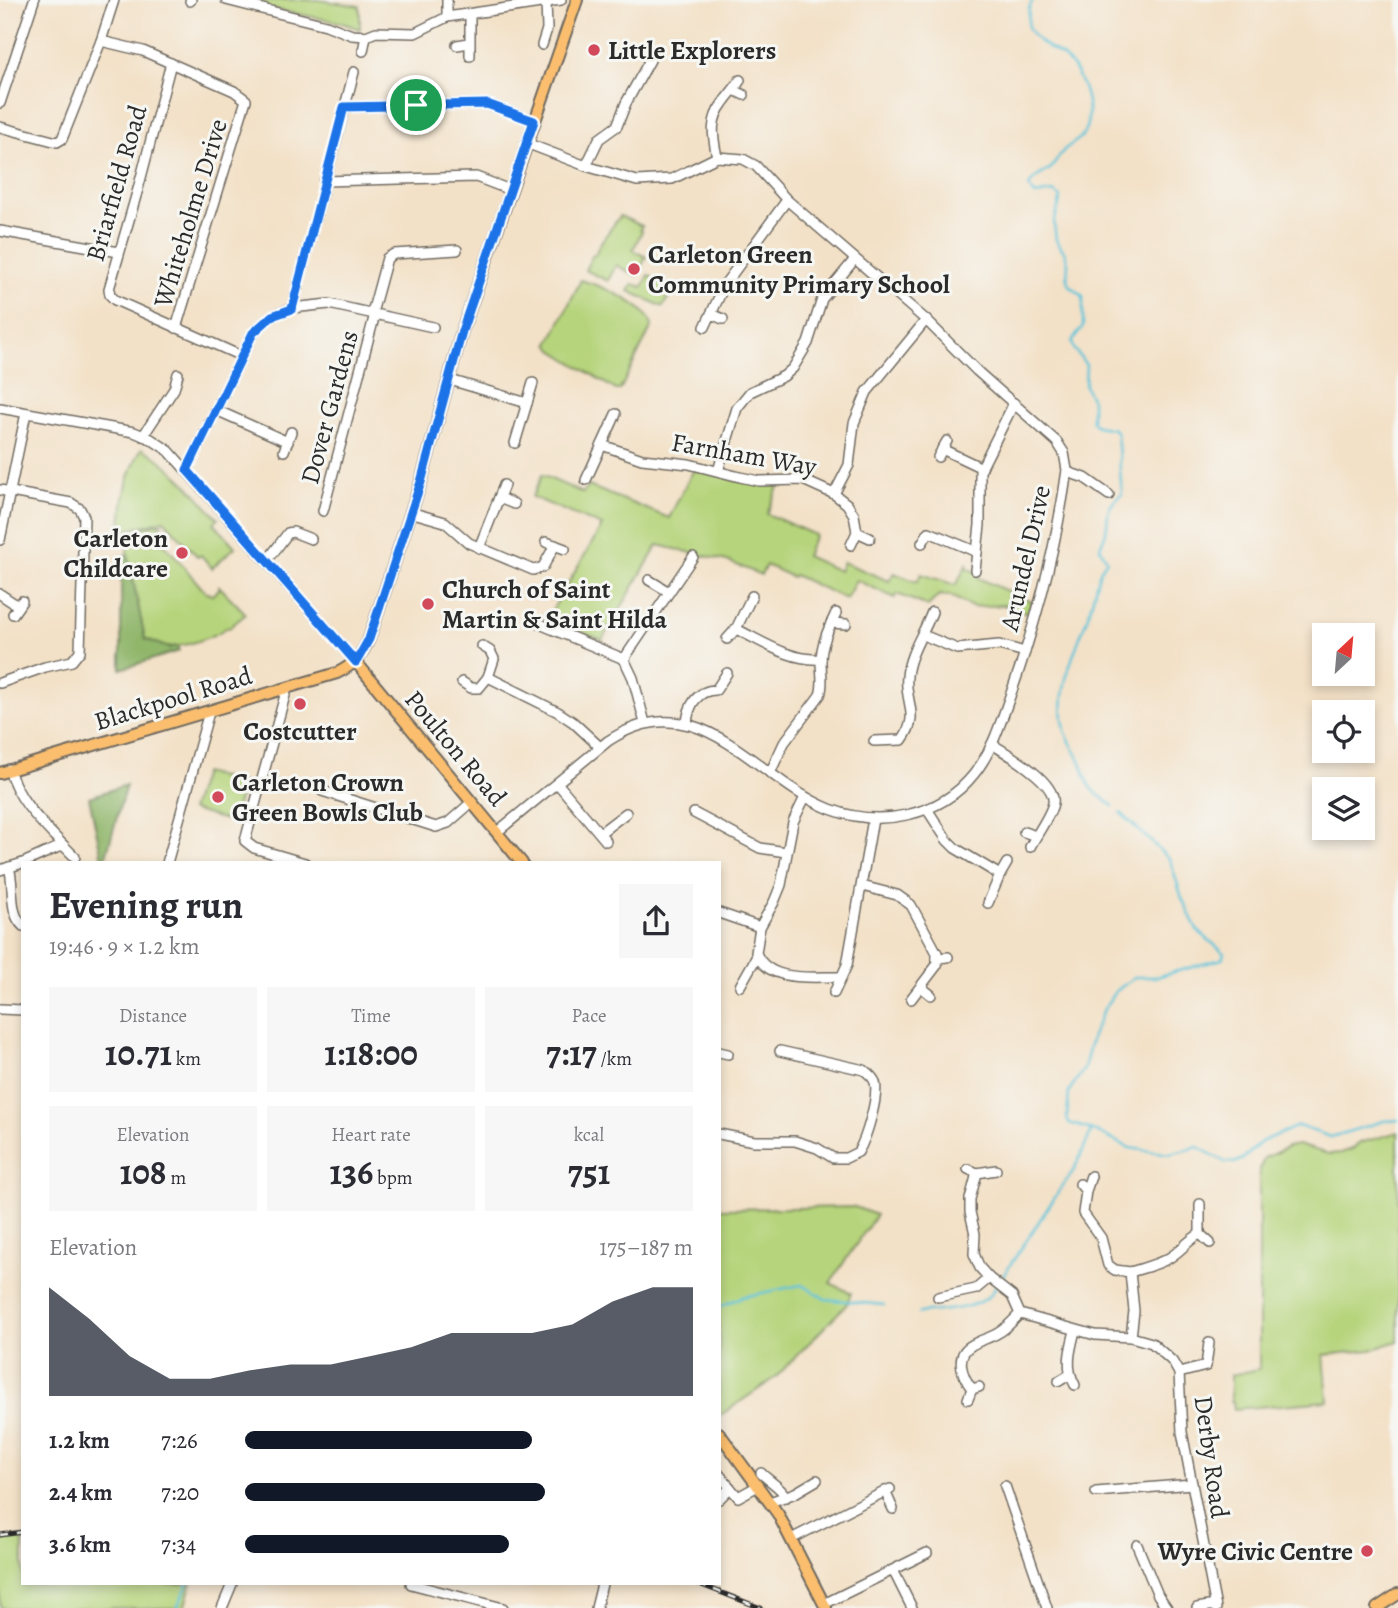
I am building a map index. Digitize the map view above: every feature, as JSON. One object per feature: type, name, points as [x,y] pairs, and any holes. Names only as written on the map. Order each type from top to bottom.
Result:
[{"type":"main road","points":[[356,662],[369,639],[450,380],[462,331],[577,0]]},
{"type":"main road","name":"Blackpool Road","points":[[5,771],[337,673],[356,662]]},
{"type":"main road","name":"Poulton Road","points":[[356,662],[520,861]]},
{"type":"main road","points":[[721,1436],[770,1502],[825,1606]]},
{"type":"main road","points":[[1377,1608],[1398,1594]]},
{"type":"street","points":[[0,103],[34,0]]},
{"type":"street","points":[[0,128],[57,142],[62,139],[101,41],[114,0]]},
{"type":"street","points":[[226,0],[366,36],[376,32],[415,33],[447,17],[561,0]]},
{"type":"street","points":[[447,0],[447,17]]},
{"type":"street","points":[[542,45],[547,29],[546,2]]},
{"type":"street","points":[[470,15],[470,56]]},
{"type":"street","points":[[363,51],[366,36]]},
{"type":"street","name":"Whiteholme Drive","points":[[101,41],[143,51],[171,62],[234,91],[246,100],[176,328]]},
{"type":"street","points":[[457,45],[469,43]]},
{"type":"street","points":[[586,166],[599,139],[617,126],[650,56]]},
{"type":"street","name":"Briarfield Road","points":[[171,62],[138,189],[108,289],[115,300],[242,356]]},
{"type":"street","points":[[292,309],[354,72]]},
{"type":"street","points":[[526,144],[626,179],[652,182],[672,179],[717,158],[712,134],[713,122],[740,80]]},
{"type":"street","points":[[734,90],[744,95]]},
{"type":"street","points":[[344,107],[487,104],[534,121]]},
{"type":"street","name":"Arundel Drive","points":[[497,832],[619,733],[645,723],[673,722],[712,732],[805,797],[847,815],[873,819],[911,815],[927,809],[964,786],[974,774],[992,744],[1025,652],[1053,549],[1067,472],[1060,445],[977,372],[926,320],[788,200],[756,166],[743,159],[717,158]]},
{"type":"street","points":[[324,181],[476,177],[510,190]]},
{"type":"street","points":[[705,327],[725,285],[788,200]]},
{"type":"street","points":[[0,231],[119,252]]},
{"type":"street","name":"Dover Gardens","points":[[323,511],[387,258],[394,254],[457,250]]},
{"type":"street","points":[[718,471],[737,408],[750,393],[784,376],[793,368],[808,343],[822,299],[855,260]]},
{"type":"street","points":[[187,470],[253,333],[272,316],[292,309],[328,304],[433,327]]},
{"type":"street","points":[[711,314],[723,319]]},
{"type":"street","points":[[834,494],[849,466],[854,423],[867,392],[926,320]]},
{"type":"street","points":[[143,436],[174,389],[178,374]]},
{"type":"street","points":[[450,380],[527,403]]},
{"type":"street","points":[[515,443],[533,383]]},
{"type":"street","points":[[975,570],[980,525],[979,478],[1014,403]]},
{"type":"street","points":[[0,408],[143,436],[169,451],[356,662]]},
{"type":"street","points":[[216,410],[286,447],[292,432]]},
{"type":"street","points":[[0,540],[12,492],[26,413]]},
{"type":"street","points":[[586,480],[616,414]]},
{"type":"street","name":"Farnham Way","points":[[602,445],[642,459],[672,461],[759,481],[803,480],[834,494],[847,504],[854,515],[857,532]]},
{"type":"street","points":[[942,449],[982,468]]},
{"type":"street","points":[[1067,472],[1085,478],[1109,495]]},
{"type":"street","points":[[479,548],[504,485]]},
{"type":"street","points":[[0,490],[71,503],[83,513],[80,651],[72,661],[45,667],[0,683]]},
{"type":"street","points":[[499,498],[514,505]]},
{"type":"street","points":[[410,512],[445,522],[469,543],[529,569],[538,570],[555,545]]},
{"type":"street","points":[[267,561],[288,533],[293,532],[311,539]]},
{"type":"street","points":[[851,545],[857,532],[870,538]]},
{"type":"street","points":[[922,543],[929,532],[977,552]]},
{"type":"street","points":[[624,659],[693,557]]},
{"type":"street","points":[[649,580],[669,592]]},
{"type":"street","points":[[0,594],[18,607]]},
{"type":"street","points":[[727,639],[736,629],[750,600],[759,606]]},
{"type":"street","points":[[770,773],[790,735],[820,695],[821,659],[825,638],[836,612]]},
{"type":"street","points":[[874,741],[904,744],[912,723],[906,678],[910,661],[932,612]]},
{"type":"street","points":[[831,623],[846,625]]},
{"type":"street","points":[[540,624],[624,659],[633,678],[645,723]]},
{"type":"street","points":[[736,629],[780,651],[803,659],[821,659]]},
{"type":"street","points":[[923,635],[957,649],[999,645],[1025,652]]},
{"type":"street","points":[[462,682],[471,688],[478,688],[488,677],[494,659],[490,651],[482,646]]},
{"type":"street","points":[[687,724],[687,714],[699,694],[716,690],[727,673]]},
{"type":"street","points":[[488,677],[558,712],[600,747]]},
{"type":"street","points":[[287,688],[245,841],[248,845],[298,861]]},
{"type":"street","points":[[168,861],[209,712]]},
{"type":"street","points":[[992,744],[1037,775],[1052,792],[1053,803],[1030,847]]},
{"type":"street","points":[[5,771],[15,789],[75,858]]},
{"type":"street","points":[[558,784],[603,837],[626,813]]},
{"type":"street","points":[[322,791],[436,827],[448,823],[472,802]]},
{"type":"street","points":[[805,797],[793,822],[781,885],[760,927],[756,945],[757,956],[765,968],[781,974],[841,977]]},
{"type":"street","points":[[927,809],[947,841],[1000,874]]},
{"type":"street","points":[[694,813],[707,826],[760,848],[786,852]]},
{"type":"street","points":[[834,993],[847,965],[873,819]]},
{"type":"street","points":[[1024,832],[1036,836]]},
{"type":"street","points":[[27,861],[63,845]]},
{"type":"street","points":[[262,861],[265,851]]},
{"type":"street","points":[[988,903],[1007,863]]},
{"type":"street","points":[[5,869],[14,887],[13,910],[21,925]]},
{"type":"street","points":[[862,886],[905,899],[911,905],[937,953],[937,965],[911,999]]},
{"type":"street","points":[[721,914],[760,927]]},
{"type":"street","points":[[740,986],[757,956]]},
{"type":"street","points":[[937,958],[947,957]]},
{"type":"street","points":[[921,987],[931,995]]},
{"type":"street","points":[[0,1009],[21,1010]]},
{"type":"street","points":[[721,1133],[754,1141],[795,1141],[817,1148],[833,1158],[846,1158],[858,1152],[874,1105],[875,1083],[871,1076],[864,1070],[793,1059],[780,1051]]},
{"type":"street","points":[[996,1170],[972,1171],[970,1212],[975,1234],[974,1254],[980,1268],[1012,1296],[1020,1314],[1095,1335],[1131,1336],[1134,1311],[1130,1272]]},
{"type":"street","points":[[1091,1176],[1083,1187],[1083,1213],[1101,1238],[1108,1265],[1115,1270],[1130,1272],[1168,1259],[1183,1248],[1190,1238],[1200,1234]]},
{"type":"street","points":[[1200,1204],[1200,1234],[1210,1244]]},
{"type":"street","points":[[938,1297],[976,1289],[991,1280]]},
{"type":"street","points":[[968,1399],[976,1388],[963,1373],[963,1353],[970,1346],[1000,1333],[1020,1314]]},
{"type":"street","points":[[1075,1331],[1069,1351],[1069,1375],[1075,1385]]},
{"type":"street","name":"Derby Road","points":[[1131,1336],[1152,1343],[1164,1352],[1180,1373],[1182,1432],[1215,1607]]},
{"type":"street","points":[[1180,1373],[1206,1366],[1209,1343]]},
{"type":"street","points":[[1059,1381],[1069,1375]]},
{"type":"street","points":[[761,1473],[772,1485],[782,1490],[786,1497]]},
{"type":"street","points":[[721,1477],[738,1497],[758,1486]]},
{"type":"street","points":[[770,1502],[786,1497],[817,1480]]},
{"type":"street","points":[[1096,1492],[1192,1484]]},
{"type":"street","points":[[1005,1486],[1047,1608]]},
{"type":"street","points":[[721,1497],[730,1488]]},
{"type":"street","points":[[791,1539],[887,1490],[893,1509]]},
{"type":"street","points":[[1137,1545],[1158,1595],[1167,1608]]},
{"type":"street","points":[[825,1606],[927,1553]]},
{"type":"street","points":[[892,1570],[912,1608]]},
{"type":"street","points":[[222,1608],[232,1585]]},
{"type":"street","points":[[415,1585],[503,1608]]},
{"type":"street","points":[[596,1608],[602,1585]]},
{"type":"street","points":[[1197,1608],[1215,1607]]},
{"type":"green space","points":[[263,0],[319,0],[360,6],[360,29],[339,22],[272,9],[262,5]]},
{"type":"green space","points":[[620,216],[642,226],[633,250],[646,257],[637,276],[616,265],[608,281],[585,270]]},
{"type":"green space","points":[[649,275],[667,288],[664,294],[667,296],[670,290],[672,291],[663,307],[629,291],[633,284],[643,287]]},
{"type":"green space","points":[[581,280],[633,303],[642,310],[652,326],[620,390],[553,350],[549,344]]},
{"type":"green space","points":[[142,448],[164,463],[192,490],[218,519],[214,523],[235,547],[212,568],[201,555],[198,557],[164,520],[121,532],[126,489]]},
{"type":"green space","points":[[694,469],[757,484],[779,485],[767,514],[815,535],[806,556],[839,571],[843,562],[889,581],[894,573],[917,582],[921,574],[956,585],[967,564],[968,569],[979,573],[978,578],[1032,602],[1027,613],[1004,605],[972,607],[951,596],[939,595],[928,606],[897,594],[895,598],[856,580],[846,599],[766,565],[761,575],[727,561],[658,545],[602,640],[547,619],[602,526],[532,497],[542,475],[583,493],[589,486],[669,518]]},
{"type":"green space","points":[[162,524],[156,534],[206,593],[212,595],[219,586],[246,614],[229,628],[187,644],[163,647],[145,640],[127,550],[132,535],[139,529]]},
{"type":"green space","points":[[128,555],[145,639],[169,648],[177,646],[179,651],[121,669],[121,556]]},
{"type":"green space","name":"Carleton Crown Green Bowls Club","points":[[203,773],[243,783],[233,822],[191,810]]},
{"type":"green space","points":[[126,785],[105,861],[103,861],[89,797]]},
{"type":"green space","points":[[1398,1132],[1398,1341],[1371,1350],[1324,1355],[1328,1401],[1234,1409],[1231,1401],[1231,1375],[1259,1369],[1259,1173],[1264,1158],[1298,1145],[1329,1154],[1341,1153],[1360,1143]]},
{"type":"green space","points":[[855,1207],[876,1215],[830,1283],[851,1293],[847,1304],[775,1378],[721,1415],[721,1209]]},
{"type":"green space","points":[[21,1537],[21,1585],[191,1585],[184,1608],[0,1608],[0,1539]]},
{"type":"waterway","points":[[1033,0],[1029,8],[1028,27],[1039,41],[1069,62],[1082,84],[1088,111],[1088,120],[1082,136],[1065,149],[1051,168],[1035,179],[1029,187],[1035,195],[1053,192],[1061,197],[1054,223],[1056,240],[1068,263],[1069,285],[1083,296],[1083,326],[1072,342],[1086,365],[1085,386],[1092,400],[1092,422],[1097,426],[1114,429],[1117,433],[1122,494],[1109,510],[1106,533],[1100,548],[1107,560],[1098,577],[1069,668],[1062,714],[1065,730],[1089,784],[1113,806]]},
{"type":"waterway","points":[[1092,1130],[1069,1123],[1069,1091],[1084,1069],[1092,1036],[1114,993],[1134,977],[1156,977],[1222,959],[1224,953],[1197,930],[1182,898],[1170,860],[1121,813]]},
{"type":"waterway","points":[[919,1313],[967,1307],[991,1294],[1074,1170],[1092,1130],[1130,1148],[1170,1154],[1198,1147],[1225,1162],[1234,1163],[1243,1159],[1261,1142],[1298,1126],[1331,1137],[1384,1121],[1398,1120]]},
{"type":"waterway","points":[[721,1306],[742,1297],[801,1285],[825,1299],[884,1305]]},
{"type":"waterway","points":[[177,1608],[188,1585]]},
{"type":"railway","points":[[0,1535],[21,1532]]},
{"type":"railway","points":[[702,1585],[761,1608]]},
{"type":"place","name":"Little Explorers","points":[[594,50]]},
{"type":"place","name":"Carleton Green Community Primary School","points":[[634,269]]},
{"type":"place","name":"Carleton Childcare","points":[[182,553]]},
{"type":"place","name":"Church of Saint Martin & Saint Hilda","points":[[428,604]]},
{"type":"place","name":"Costcutter","points":[[300,704]]},
{"type":"place","name":"Carleton Crown Green Bowls Club","points":[[218,797]]},
{"type":"place","name":"Wyre Civic Centre","points":[[1367,1551]]},
{"type":"route","points":[[487,104],[534,121],[462,331],[421,482],[369,639],[356,662],[187,470],[253,333],[272,316],[292,309],[344,107],[416,105],[487,104]]}]
